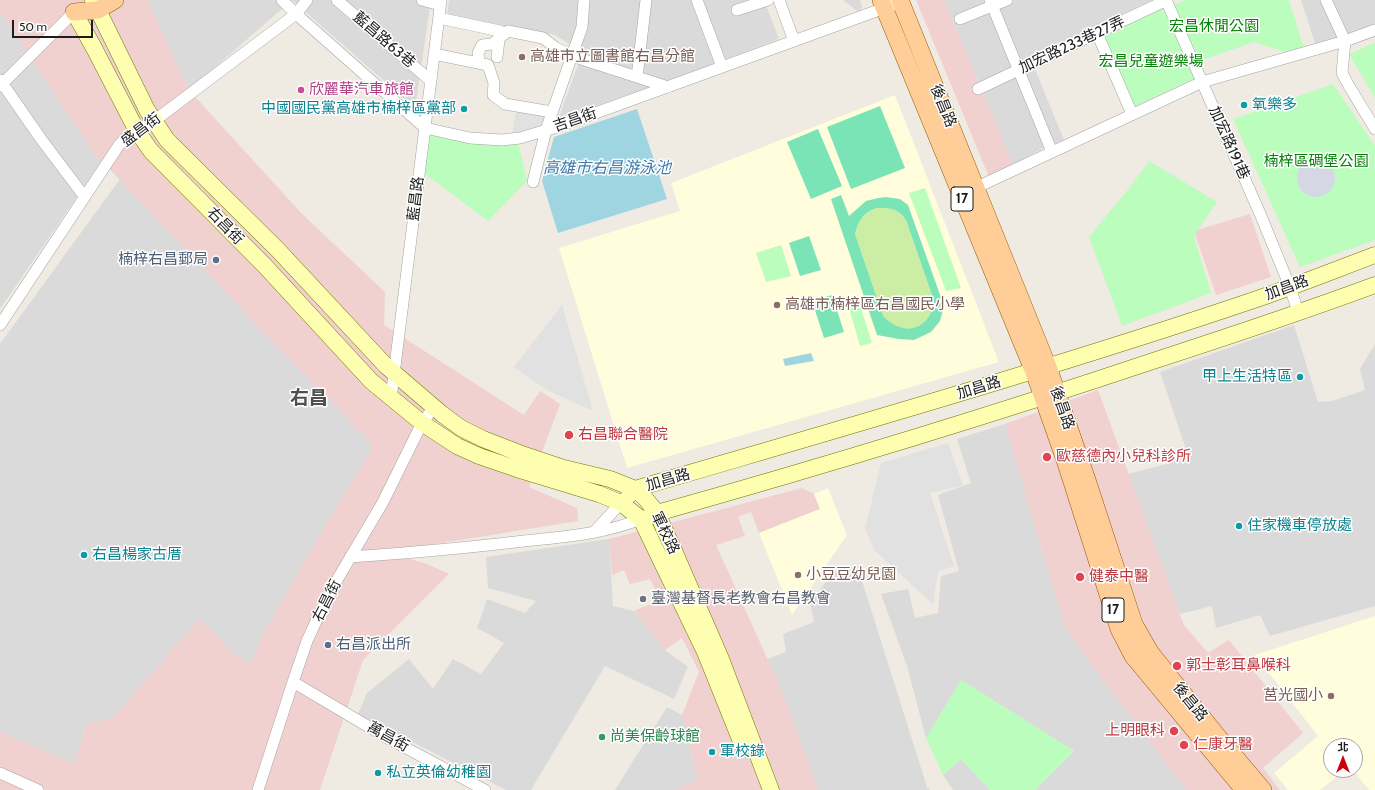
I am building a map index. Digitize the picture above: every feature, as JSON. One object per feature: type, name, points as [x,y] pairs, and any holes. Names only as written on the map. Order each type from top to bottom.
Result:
[{"type":"main road","points":[[71,6],[115,0]]},
{"type":"main road","name":"後昌路","points":[[901,1],[976,188],[1040,369],[1134,624],[1150,652],[1218,737],[1263,790]]},
{"type":"main road","name":"後昌路","points":[[883,4],[960,195],[1040,369]]},
{"type":"main road","name":"後昌路","points":[[1050,396],[1065,460],[1119,629],[1133,656],[1143,669],[1244,790]]},
{"type":"street","name":"吉昌街","points":[[282,0],[425,128],[470,138],[502,140],[520,138],[546,130],[794,41],[883,4],[901,1]]},
{"type":"street","name":"盛昌街","points":[[0,325],[119,145],[127,137],[154,120],[296,14],[307,0]]},
{"type":"street","name":"藍昌路63巷","points":[[337,0],[431,81]]},
{"type":"street","points":[[422,0],[440,3]]},
{"type":"street","points":[[533,182],[546,130],[582,27],[584,0]]},
{"type":"street","points":[[637,77],[646,0]]},
{"type":"street","points":[[697,0],[722,67]]},
{"type":"street","points":[[737,10],[768,0]]},
{"type":"street","points":[[779,0],[794,41]]},
{"type":"street","points":[[960,18],[991,3],[1007,0]]},
{"type":"street","name":"加宏路233巷27弄","points":[[978,89],[1166,0]]},
{"type":"street","name":"加宏路191巷","points":[[1166,0],[1261,216],[1290,287],[1298,312]]},
{"type":"street","points":[[1326,0],[1345,41],[1342,73],[1375,129]]},
{"type":"street","name":"右昌街","points":[[93,3],[154,120],[167,140],[278,250],[394,373]]},
{"type":"street","name":"藍昌路","points":[[391,398],[440,3]]},
{"type":"street","points":[[991,3],[1052,152]]},
{"type":"street","name":"右昌街","points":[[71,6],[137,131],[151,151],[264,266],[371,380],[422,423]]},
{"type":"street","points":[[71,6],[1,83],[84,196]]},
{"type":"street","points":[[438,18],[500,32],[497,57]]},
{"type":"street","points":[[960,195],[1202,82],[1345,41],[1375,30]]},
{"type":"street","points":[[480,63],[478,53],[482,45],[492,44],[508,31],[543,38],[556,48],[572,56],[668,87]]},
{"type":"street","points":[[1097,33],[1132,114]]},
{"type":"street","points":[[434,54],[488,65],[494,83],[493,95],[505,104],[552,112]]},
{"type":"street","name":"加昌路","points":[[594,532],[635,489],[1040,369],[1256,299],[1375,255]]},
{"type":"street","name":"加昌路","points":[[350,557],[482,546],[594,532],[618,527],[657,513],[849,458],[1050,396],[1375,285]]},
{"type":"street","name":"軍校路","points":[[394,373],[461,428],[483,439],[564,468],[610,479],[635,489],[645,498],[657,513],[721,660],[771,790]]},
{"type":"street","name":"右昌街","points":[[258,790],[307,641],[318,615],[383,502],[422,423],[434,407]]},
{"type":"street","name":"軍校路","points":[[422,423],[457,446],[480,456],[599,494],[621,503],[641,520],[705,652],[760,790]]},
{"type":"street","name":"萬昌街","points":[[293,682],[391,740],[485,790]]},
{"type":"street","points":[[0,773],[38,790]]},
{"type":"shaded area","points":[[0,0],[147,0],[189,90],[302,214],[385,292],[384,325],[524,415],[540,391],[560,404],[529,487],[577,508],[578,521],[386,552],[427,564],[449,574],[363,660],[320,790],[0,790],[0,732],[74,764],[87,723],[112,719],[200,618],[232,653],[251,663],[263,634],[328,521],[374,446],[299,370],[90,148],[0,11]]},
{"type":"shaded area","points":[[147,0],[292,0],[189,90]]},
{"type":"shaded area","points":[[292,0],[431,0],[415,108]]},
{"type":"shaded area","points":[[449,0],[764,0],[779,39],[687,74],[558,119],[583,52],[555,35],[447,16]]},
{"type":"shaded area","points":[[843,0],[860,0],[862,6],[860,13]]},
{"type":"shaded area","points":[[916,0],[944,0],[1013,165],[989,177]]},
{"type":"shaded area","points":[[944,0],[1152,0],[1030,57],[1064,140],[1041,149],[1013,165]]},
{"type":"shaded area","points":[[1301,0],[1375,0],[1375,26],[1316,46]]},
{"type":"shaded area","points":[[0,11],[90,148],[102,160],[0,309]]},
{"type":"shaded area","name":"高雄市楠梓區右昌國民小學","points":[[895,95],[999,362],[627,468],[559,248],[680,211],[671,183]]},
{"type":"shaded area","points":[[516,111],[548,114],[542,128],[512,135]]},
{"type":"shaded area","points":[[1312,159],[1320,159],[1327,162],[1332,167],[1335,178],[1332,189],[1327,194],[1320,197],[1312,197],[1305,194],[1300,189],[1297,182],[1297,174],[1300,167],[1305,162]]},
{"type":"shaded area","points":[[120,179],[299,370],[374,446],[328,521],[263,634],[251,663],[232,653],[200,619],[112,719],[87,723],[74,764],[0,732],[0,344]]},
{"type":"shaded area","points":[[1250,214],[1271,277],[1216,295],[1194,231]]},
{"type":"shaded area","points":[[562,305],[593,411],[547,390],[514,367]]},
{"type":"shaded area","points":[[1294,325],[1318,402],[1332,401],[1365,390],[1360,369],[1375,344],[1375,606],[1270,636],[1260,615],[1216,628],[1212,606],[1180,614],[1128,474],[1189,458],[1160,372]]},
{"type":"shaded area","points":[[1098,390],[1184,625],[1208,653],[1229,640],[1303,733],[1263,768],[1280,790],[1187,790],[1083,654],[1064,625],[1005,424]]},
{"type":"shaded area","points":[[1005,424],[1064,625],[1191,790],[1035,790],[1074,751],[961,680],[926,738],[907,666],[881,594],[908,589],[915,618],[938,613],[941,576],[959,571],[938,495],[971,483],[957,439]]},
{"type":"shaded area","points":[[948,443],[963,485],[930,493],[954,566],[938,571],[933,604],[875,551],[865,529],[881,463]]},
{"type":"shaded area","points":[[802,488],[814,494],[820,509],[759,533],[751,512],[738,517],[745,536],[716,545],[781,689],[818,790],[674,790],[698,780],[682,715],[699,672],[682,638],[665,650],[634,611],[660,600],[650,579],[630,584],[624,570],[612,575],[609,539]]},
{"type":"shaded area","name":"小豆豆幼兒園","points":[[828,488],[847,535],[792,615],[759,533],[820,509],[814,494]]},
{"type":"shaded area","points":[[609,539],[613,606],[634,611],[665,650],[688,667],[674,699],[605,666],[531,790],[506,790],[358,714],[367,693],[409,659],[433,689],[453,659],[481,674],[504,643],[477,628],[487,599],[525,613],[536,601],[488,588],[486,557]]},
{"type":"shaded area","points":[[857,565],[927,787],[930,790],[818,790],[781,689],[767,659],[786,652],[783,634],[814,622],[810,603],[832,574]]},
{"type":"shaded area","name":"莒光國小","points":[[1375,616],[1375,790],[1369,790],[1359,778],[1363,778],[1363,738],[1323,738],[1323,778],[1335,778],[1320,790],[1288,790],[1274,773],[1318,736],[1255,655]]},
{"type":"shaded area","points":[[667,707],[682,715],[698,780],[674,790],[615,790]]},
{"type":"shaded area","points":[[961,759],[990,790],[953,790],[943,775]]},
{"type":"green space","name":"宏昌休閒公園","points":[[1186,0],[1289,0],[1304,48],[1288,53],[1254,42],[1199,61],[1174,5]]},
{"type":"green space","name":"宏昌兒童遊樂場","points":[[1162,8],[1195,78],[1135,106],[1105,36]]},
{"type":"green space","points":[[1375,43],[1375,98],[1349,54]]},
{"type":"green space","name":"楠梓區碉堡公園","points":[[1333,84],[1375,146],[1375,240],[1300,267],[1233,119]]},
{"type":"green space","points":[[880,106],[905,168],[851,189],[827,127]]},
{"type":"green space","points":[[818,129],[842,186],[811,199],[787,142]]},
{"type":"green space","points":[[429,134],[518,142],[527,181],[488,221],[425,174]]},
{"type":"green space","points":[[1149,161],[1217,202],[1194,236],[1211,293],[1122,326],[1089,237]]},
{"type":"green space","points":[[925,188],[961,288],[946,291],[909,193]]},
{"type":"green space","points":[[841,195],[849,216],[866,201],[878,198],[886,197],[900,199],[908,205],[944,306],[940,321],[931,332],[914,340],[877,335],[831,199]],"holes":[[[877,208],[897,211],[906,220],[934,301],[933,308],[929,316],[919,326],[913,328],[894,325],[883,316],[855,234],[862,218],[868,212]]]},
{"type":"green space","points":[[877,208],[886,208],[897,211],[906,220],[934,301],[932,311],[929,316],[919,326],[913,328],[894,325],[883,317],[855,234],[862,218]]},
{"type":"green space","points":[[809,236],[821,270],[800,276],[789,243]]},
{"type":"green space","points":[[781,245],[791,276],[766,282],[756,253]]},
{"type":"green space","points":[[832,295],[844,332],[824,338],[812,301]]},
{"type":"green space","points":[[860,305],[872,343],[860,346],[849,308]]},
{"type":"green space","points":[[961,680],[1074,751],[1035,790],[990,790],[961,759],[943,775],[926,738]]},
{"type":"water","name":"高雄市右昌游泳池","points":[[637,109],[667,199],[558,233],[542,181],[554,137]]},
{"type":"water","points":[[811,353],[814,361],[785,366],[783,359]]},
{"type":"place","name":"高雄市立圖書館右昌分館","points":[[522,57]]},
{"type":"place","name":"欣麗華汽車旅館","points":[[301,90]]},
{"type":"place","name":"氧樂多","points":[[1244,105]]},
{"type":"place","name":"中國國民黨高雄市楠梓區黨部","points":[[464,109]]},
{"type":"place","name":"楠梓右昌郵局","points":[[216,260]]},
{"type":"place","name":"高雄市楠梓區右昌國民小學","points":[[777,305]]},
{"type":"place","name":"甲上生活特區","points":[[1300,377]]},
{"type":"place","name":"右昌聯合醫院","points":[[569,435]]},
{"type":"place","name":"歐慈德內小兒科診所","points":[[1047,457]]},
{"type":"place","name":"住家機車停放處","points":[[1239,526]]},
{"type":"place","name":"右昌楊家古厝","points":[[84,555]]},
{"type":"place","name":"小豆豆幼兒園","points":[[798,575]]},
{"type":"place","name":"健泰中醫","points":[[1080,577]]},
{"type":"place","name":"臺灣基督長老教會右昌教會","points":[[643,599]]},
{"type":"place","name":"右昌派出所","points":[[328,645]]},
{"type":"place","name":"郭士彰耳鼻喉科","points":[[1177,666]]},
{"type":"place","name":"莒光國小","points":[[1331,696]]},
{"type":"place","name":"上明眼科","points":[[1174,731]]},
{"type":"place","name":"尚美保齡球館","points":[[602,737]]},
{"type":"place","name":"仁康牙醫","points":[[1184,745]]},
{"type":"place","name":"軍校錄","points":[[712,752]]},
{"type":"place","name":"私立英倫幼稚園","points":[[378,773]]},
{"type":"district","name":"右昌","points":[[309,398]]}]
